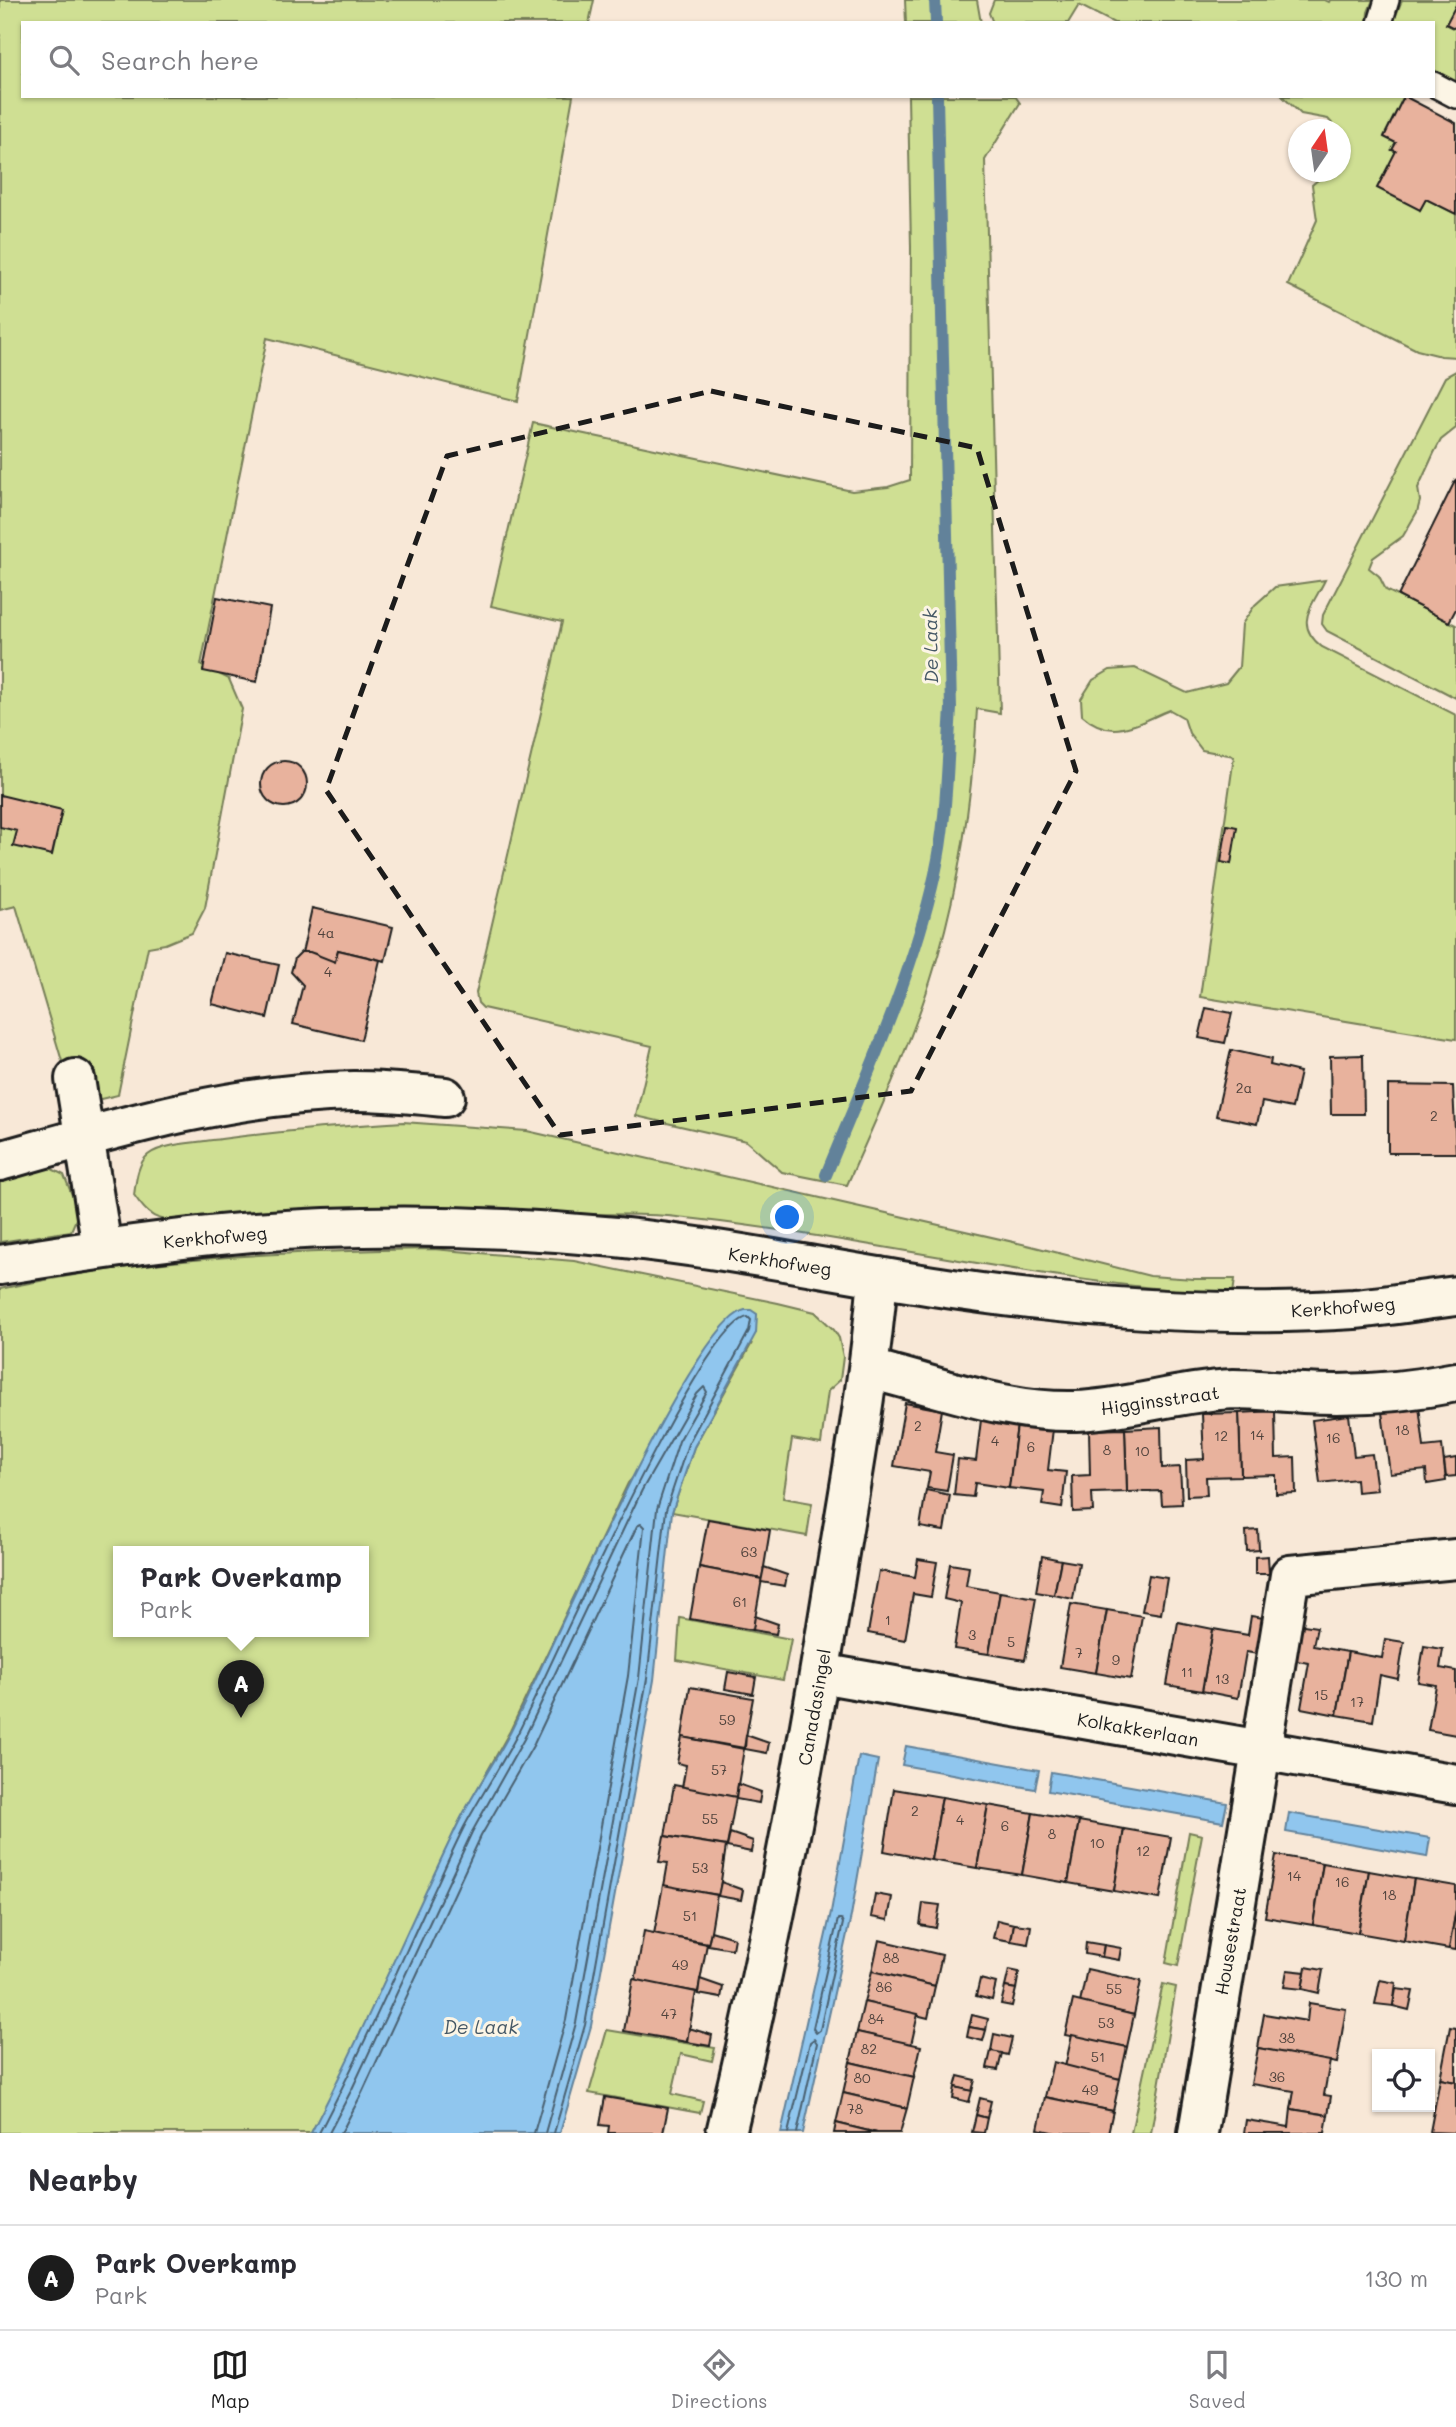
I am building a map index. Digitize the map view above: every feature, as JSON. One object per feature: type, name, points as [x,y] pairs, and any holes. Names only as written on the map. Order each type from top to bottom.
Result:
[{"type":"street","points":[[75,1079],[102,1248]]},
{"type":"street","points":[[0,1161],[188,1111],[294,1095],[388,1092],[445,1097]]},
{"type":"street","name":"Kerkhofweg","points":[[0,1265],[102,1248],[242,1233],[415,1227],[516,1230],[656,1242],[1028,1299],[1111,1307],[1198,1311],[1355,1309],[1456,1296]]},
{"type":"street","name":"Canadasingel","points":[[726,2133],[778,1901],[820,1673],[869,1369],[878,1277]]},
{"type":"street","name":"Higginsstraat","points":[[869,1369],[1000,1404],[1056,1411],[1079,1411],[1204,1391],[1236,1389],[1344,1394],[1456,1382]]},
{"type":"street","name":"Housestraat","points":[[1198,2133],[1290,1575],[1456,1559]]},
{"type":"street","name":"Kolkakkerlaan","points":[[820,1673],[1456,1784]]},
{"type":"lane","points":[[1381,21],[1387,0]]},
{"type":"lane","points":[[1435,85],[1456,96]]},
{"type":"highlighted area","points":[[711,391],[977,448],[1076,771],[911,1091],[560,1135],[326,790],[447,456]]},
{"type":"green space","points":[[0,0],[594,0],[589,21],[21,21],[21,98],[573,98],[518,401],[267,338],[201,665],[229,679],[242,709],[205,908],[192,933],[165,944],[148,947],[118,1095],[75,1105],[16,906],[0,910]]},
{"type":"green space","points":[[905,0],[977,0],[981,21],[906,21]]},
{"type":"green space","points":[[994,0],[1373,0],[1367,21],[1110,21],[1079,5],[1069,21],[992,21],[989,13]]},
{"type":"green space","points":[[1402,0],[1456,0],[1456,85],[1435,74],[1435,21],[1394,21]]},
{"type":"green space","points":[[908,98],[1016,98],[1020,103],[985,160],[1000,713],[977,709],[962,847],[940,949],[902,1059],[847,1185],[782,1172],[746,1141],[636,1116],[652,1046],[483,1008],[478,1003],[476,993],[562,622],[491,606],[533,423],[852,491],[888,487],[910,480],[911,247]]},
{"type":"green space","points":[[1284,98],[1403,98],[1384,136],[1396,143],[1392,150],[1396,151],[1420,210],[1426,199],[1456,214],[1456,357],[1417,350],[1288,285],[1317,220],[1312,185],[1315,182],[1351,182],[1351,119],[1328,119],[1301,114]]},
{"type":"green space","points":[[1456,371],[1456,428],[1441,440],[1434,453],[1418,488],[1420,501],[1417,512],[1403,536],[1373,558],[1369,568],[1379,576],[1386,590],[1456,625],[1456,698],[1327,631],[1322,624],[1323,615],[1445,377]]},
{"type":"green space","points":[[1325,580],[1308,615],[1308,631],[1313,639],[1322,647],[1456,715],[1456,1039],[1200,997],[1234,756],[1202,750],[1189,733],[1184,718],[1170,710],[1126,728],[1115,729],[1104,728],[1082,715],[1081,699],[1093,680],[1110,670],[1135,668],[1187,693],[1226,683],[1239,667],[1242,624],[1255,605],[1275,587]]},
{"type":"green space","points":[[403,1122],[527,1131],[1031,1246],[1150,1276],[1235,1279],[1233,1294],[1093,1281],[747,1225],[664,1216],[474,1214],[184,1223],[154,1216],[134,1195],[141,1163],[148,1155],[163,1148],[267,1134]]},
{"type":"green space","points":[[34,1160],[64,1175],[79,1212],[71,1231],[0,1242],[0,1171]]},
{"type":"green space","points":[[433,1249],[574,1261],[815,1312],[839,1338],[843,1357],[840,1380],[828,1391],[821,1444],[792,1439],[783,1498],[812,1503],[807,1536],[672,1512],[694,1447],[752,1343],[628,1483],[510,1731],[458,1824],[338,2082],[311,2133],[0,2133],[0,1289],[54,1278],[161,1263],[270,1254]]},
{"type":"green space","points":[[680,1618],[791,1639],[783,1680],[677,1660]]},
{"type":"green space","points":[[1189,1832],[1202,1835],[1178,1966],[1166,1963]]},
{"type":"green space","points":[[1163,1984],[1176,1987],[1151,2133],[1131,2133]]},
{"type":"green space","points":[[607,2030],[715,2048],[712,2061],[681,2054],[672,2094],[703,2101],[700,2113],[589,2093]]},
{"type":"water","name":"De Laak","points":[[745,1310],[757,1314],[756,1333],[694,1447],[672,1512],[654,1680],[591,2026],[560,2133],[311,2133],[456,1828],[511,1731],[620,1501],[656,1432],[691,1372],[721,1329]]},
{"type":"water","points":[[906,1746],[1039,1770],[1035,1789],[902,1765]]},
{"type":"water","points":[[859,1756],[878,1760],[851,1916],[803,2133],[781,2133],[831,1912]]},
{"type":"water","points":[[1051,1772],[1227,1803],[1223,1822],[1048,1791]]},
{"type":"water","points":[[1289,1813],[1430,1838],[1427,1857],[1286,1832]]},
{"type":"building","points":[[1456,5],[1456,29],[1446,24]]},
{"type":"building","points":[[1403,98],[1456,123],[1456,214],[1426,199],[1420,210],[1377,188],[1396,151],[1392,150],[1396,143],[1384,137]]},
{"type":"building","points":[[1456,479],[1456,609],[1449,622],[1398,596]]},
{"type":"building","points":[[217,597],[270,608],[257,682],[203,671]]},
{"type":"building","points":[[284,761],[300,768],[307,784],[300,800],[284,807],[268,800],[261,784],[268,768]]},
{"type":"building","points":[[0,795],[62,810],[52,855],[13,846],[17,831],[0,827]]},
{"type":"building","points":[[1227,825],[1237,827],[1231,864],[1221,862]]},
{"type":"building","points":[[312,908],[393,927],[385,961],[338,950],[335,962],[322,959],[317,954],[302,953]]},
{"type":"building","points":[[338,950],[380,960],[361,1040],[293,1024],[303,985],[291,972],[295,958],[301,952],[310,952],[335,962]]},
{"type":"building","points":[[225,953],[279,965],[267,1018],[212,1004]]},
{"type":"building","points":[[1206,1008],[1232,1013],[1225,1043],[1199,1038]]},
{"type":"building","points":[[1231,1050],[1271,1059],[1270,1065],[1300,1072],[1292,1108],[1262,1102],[1257,1124],[1216,1116]]},
{"type":"building","points":[[1363,1055],[1364,1114],[1331,1114],[1330,1056]]},
{"type":"building","points":[[1388,1085],[1453,1086],[1456,1153],[1388,1153]]},
{"type":"building","points":[[905,1403],[942,1410],[935,1452],[953,1455],[947,1491],[927,1488],[930,1472],[894,1466]]},
{"type":"building","points":[[1419,1406],[1424,1447],[1442,1445],[1446,1481],[1427,1484],[1426,1470],[1390,1474],[1382,1412]]},
{"type":"building","points":[[1275,1411],[1276,1458],[1295,1457],[1296,1493],[1276,1494],[1276,1475],[1241,1476],[1239,1413]]},
{"type":"building","points":[[1239,1413],[1241,1476],[1206,1477],[1207,1495],[1187,1496],[1186,1460],[1204,1459],[1202,1414]]},
{"type":"building","points":[[1349,1415],[1354,1456],[1372,1454],[1377,1490],[1357,1492],[1356,1479],[1320,1483],[1312,1420]]},
{"type":"building","points":[[981,1420],[1017,1425],[1009,1488],[975,1483],[973,1497],[954,1495],[958,1459],[976,1461]]},
{"type":"building","points":[[1017,1425],[1053,1429],[1048,1470],[1066,1472],[1062,1508],[1042,1505],[1044,1492],[1009,1488]]},
{"type":"building","points":[[1161,1427],[1162,1468],[1180,1467],[1182,1504],[1162,1505],[1161,1491],[1127,1492],[1125,1429]]},
{"type":"building","points":[[1125,1429],[1127,1492],[1092,1493],[1093,1511],[1073,1512],[1072,1476],[1090,1475],[1089,1430]]},
{"type":"building","points":[[1456,1458],[1456,1476],[1446,1477],[1444,1460]]},
{"type":"building","points":[[926,1490],[950,1495],[944,1531],[920,1527]]},
{"type":"building","points":[[708,1519],[770,1530],[762,1579],[699,1567]]},
{"type":"building","points":[[1258,1530],[1259,1550],[1247,1551],[1246,1531]]},
{"type":"building","points":[[1042,1556],[1061,1560],[1054,1595],[1036,1592]]},
{"type":"building","points":[[1268,1556],[1269,1574],[1255,1574],[1255,1557]]},
{"type":"building","points":[[918,1559],[937,1562],[931,1597],[913,1594],[905,1640],[868,1633],[879,1571],[915,1577]]},
{"type":"building","points":[[1061,1560],[1079,1563],[1073,1599],[1054,1595]]},
{"type":"building","points":[[950,1564],[969,1567],[966,1586],[1000,1592],[989,1654],[954,1649],[961,1603],[944,1599]]},
{"type":"building","points":[[699,1567],[762,1579],[753,1630],[690,1619]]},
{"type":"building","points":[[764,1567],[787,1575],[785,1586],[761,1582]]},
{"type":"building","points":[[1149,1575],[1167,1578],[1161,1614],[1142,1611]]},
{"type":"building","points":[[1000,1592],[1036,1598],[1025,1660],[989,1654]]},
{"type":"building","points":[[1071,1604],[1107,1610],[1096,1673],[1060,1667]]},
{"type":"building","points":[[1107,1610],[1142,1616],[1131,1679],[1096,1673]]},
{"type":"building","points":[[755,1616],[778,1624],[776,1634],[753,1630]]},
{"type":"building","points":[[1251,1616],[1270,1619],[1264,1655],[1246,1652],[1238,1698],[1202,1691],[1213,1629],[1248,1635]]},
{"type":"building","points":[[1178,1622],[1213,1629],[1202,1691],[1167,1685]]},
{"type":"building","points":[[1297,1624],[1317,1627],[1313,1646],[1348,1652],[1337,1715],[1301,1708],[1309,1663],[1291,1660]]},
{"type":"building","points":[[1385,1639],[1404,1642],[1398,1679],[1380,1675],[1373,1721],[1337,1715],[1348,1652],[1382,1658]]},
{"type":"building","points":[[1424,1646],[1443,1649],[1440,1668],[1456,1671],[1456,1735],[1428,1730],[1436,1685],[1418,1682]]},
{"type":"building","points":[[728,1672],[756,1677],[753,1694],[725,1689]]},
{"type":"building","points":[[690,1687],[753,1698],[744,1748],[682,1737]]},
{"type":"building","points":[[746,1735],[769,1743],[767,1753],[745,1749]]},
{"type":"building","points":[[682,1737],[744,1749],[736,1797],[682,1788],[686,1765],[677,1763]]},
{"type":"building","points":[[738,1784],[761,1792],[759,1803],[736,1799]]},
{"type":"building","points":[[674,1785],[736,1797],[727,1846],[665,1836]]},
{"type":"building","points":[[894,1789],[942,1797],[931,1860],[884,1851]]},
{"type":"building","points":[[942,1797],[988,1805],[977,1868],[931,1860]]},
{"type":"building","points":[[988,1805],[1033,1813],[1022,1875],[977,1868]]},
{"type":"building","points":[[1033,1813],[1079,1821],[1068,1883],[1022,1875]]},
{"type":"building","points":[[1079,1821],[1124,1829],[1114,1891],[1068,1883]]},
{"type":"building","points":[[1124,1829],[1171,1837],[1160,1899],[1114,1891]]},
{"type":"building","points":[[730,1833],[753,1841],[751,1852],[727,1847]]},
{"type":"building","points":[[664,1836],[726,1846],[719,1895],[664,1886],[668,1863],[659,1862]]},
{"type":"building","points":[[1276,1855],[1323,1863],[1313,1925],[1265,1917]]},
{"type":"building","points":[[1323,1863],[1369,1871],[1358,1933],[1313,1925]]},
{"type":"building","points":[[1369,1871],[1414,1879],[1404,1941],[1358,1933]]},
{"type":"building","points":[[1414,1879],[1456,1886],[1456,1910],[1449,1949],[1404,1941]]},
{"type":"building","points":[[721,1882],[743,1890],[741,1900],[718,1896]]},
{"type":"building","points":[[663,1885],[717,1895],[709,1943],[654,1934]]},
{"type":"building","points":[[875,1894],[892,1897],[888,1920],[871,1917]]},
{"type":"building","points":[[923,1903],[940,1905],[936,1928],[920,1925]]},
{"type":"building","points":[[1456,1910],[1456,1950],[1449,1949]]},
{"type":"building","points":[[997,1920],[1014,1924],[1011,1941],[993,1938]]},
{"type":"building","points":[[1014,1924],[1031,1926],[1028,1944],[1011,1941]]},
{"type":"building","points":[[644,1931],[707,1944],[698,1992],[635,1981]]},
{"type":"building","points":[[711,1931],[734,1938],[732,1949],[708,1945]]},
{"type":"building","points":[[879,1940],[942,1955],[935,1986],[872,1971]]},
{"type":"building","points":[[1086,1942],[1104,1945],[1102,1957],[1085,1954]]},
{"type":"building","points":[[1104,1945],[1121,1948],[1119,1960],[1102,1957]]},
{"type":"building","points":[[1306,1967],[1323,1970],[1319,1993],[1302,1989]]},
{"type":"building","points":[[1087,1969],[1141,1981],[1134,2015],[1080,2003]]},
{"type":"building","points":[[1009,1970],[1019,1972],[1016,1989],[1005,1987]]},
{"type":"building","points":[[1287,1970],[1305,1972],[1302,1989],[1284,1987]]},
{"type":"building","points":[[872,1971],[935,1986],[928,2018],[864,2002]]},
{"type":"building","points":[[633,1979],[696,1992],[687,2042],[624,2031]]},
{"type":"building","points":[[700,1979],[723,1987],[721,1998],[698,1994]]},
{"type":"building","points":[[980,1979],[996,1983],[992,2000],[976,1996]]},
{"type":"building","points":[[1380,1980],[1396,1983],[1393,2006],[1375,2004]]},
{"type":"building","points":[[1005,1987],[1016,1989],[1012,2006],[1001,2004]]},
{"type":"building","points":[[1396,1989],[1413,1991],[1409,2010],[1393,2006]]},
{"type":"building","points":[[1073,2000],[1134,2015],[1127,2047],[1065,2035]]},
{"type":"building","points":[[864,2002],[918,2014],[911,2045],[857,2032]]},
{"type":"building","points":[[1309,2003],[1346,2009],[1337,2063],[1258,2048],[1264,2014],[1307,2021]]},
{"type":"building","points":[[972,2015],[988,2019],[986,2030],[969,2027]]},
{"type":"building","points":[[969,2027],[986,2030],[983,2041],[967,2037]]},
{"type":"building","points":[[1450,2027],[1456,2028],[1456,2082],[1440,2079]]},
{"type":"building","points":[[689,2028],[712,2035],[710,2046],[687,2042]]},
{"type":"building","points":[[857,2032],[921,2046],[914,2077],[850,2062]]},
{"type":"building","points":[[994,2034],[1012,2038],[1008,2055],[991,2051]]},
{"type":"building","points":[[1072,2035],[1127,2047],[1120,2079],[1065,2067]]},
{"type":"building","points":[[1258,2048],[1330,2061],[1324,2095],[1331,2096],[1328,2115],[1291,2109],[1294,2091],[1251,2084]]},
{"type":"building","points":[[991,2051],[1002,2053],[998,2070],[987,2068]]},
{"type":"building","points":[[850,2062],[914,2077],[907,2108],[843,2093]]},
{"type":"building","points":[[1053,2062],[1120,2079],[1113,2111],[1045,2097]]},
{"type":"building","points":[[958,2076],[975,2080],[972,2091],[955,2087]]},
{"type":"building","points":[[1440,2079],[1456,2082],[1456,2133],[1430,2132]]},
{"type":"building","points":[[955,2087],[972,2091],[969,2102],[953,2098]]},
{"type":"building","points":[[843,2093],[907,2108],[900,2133],[877,2133],[836,2123]]},
{"type":"building","points":[[605,2097],[668,2108],[663,2133],[608,2133],[609,2126],[600,2125]]},
{"type":"building","points":[[1045,2097],[1113,2111],[1108,2133],[1056,2133],[1038,2129]]},
{"type":"building","points":[[980,2098],[991,2101],[987,2118],[976,2115]]},
{"type":"building","points":[[1291,2109],[1328,2115],[1325,2133],[1244,2133],[1246,2120],[1289,2127]]},
{"type":"building","points":[[976,2115],[987,2118],[984,2133],[972,2132]]},
{"type":"building","points":[[836,2123],[877,2133],[834,2133]]},
{"type":"waterway","name":"De Laak","points":[[935,0],[936,21]]},
{"type":"waterway","name":"De Laak","points":[[826,1175],[887,1027],[914,951],[935,874],[944,813],[951,709],[937,98]]},
{"type":"place","name":"Park Overkamp","points":[[241,1718]]}]
